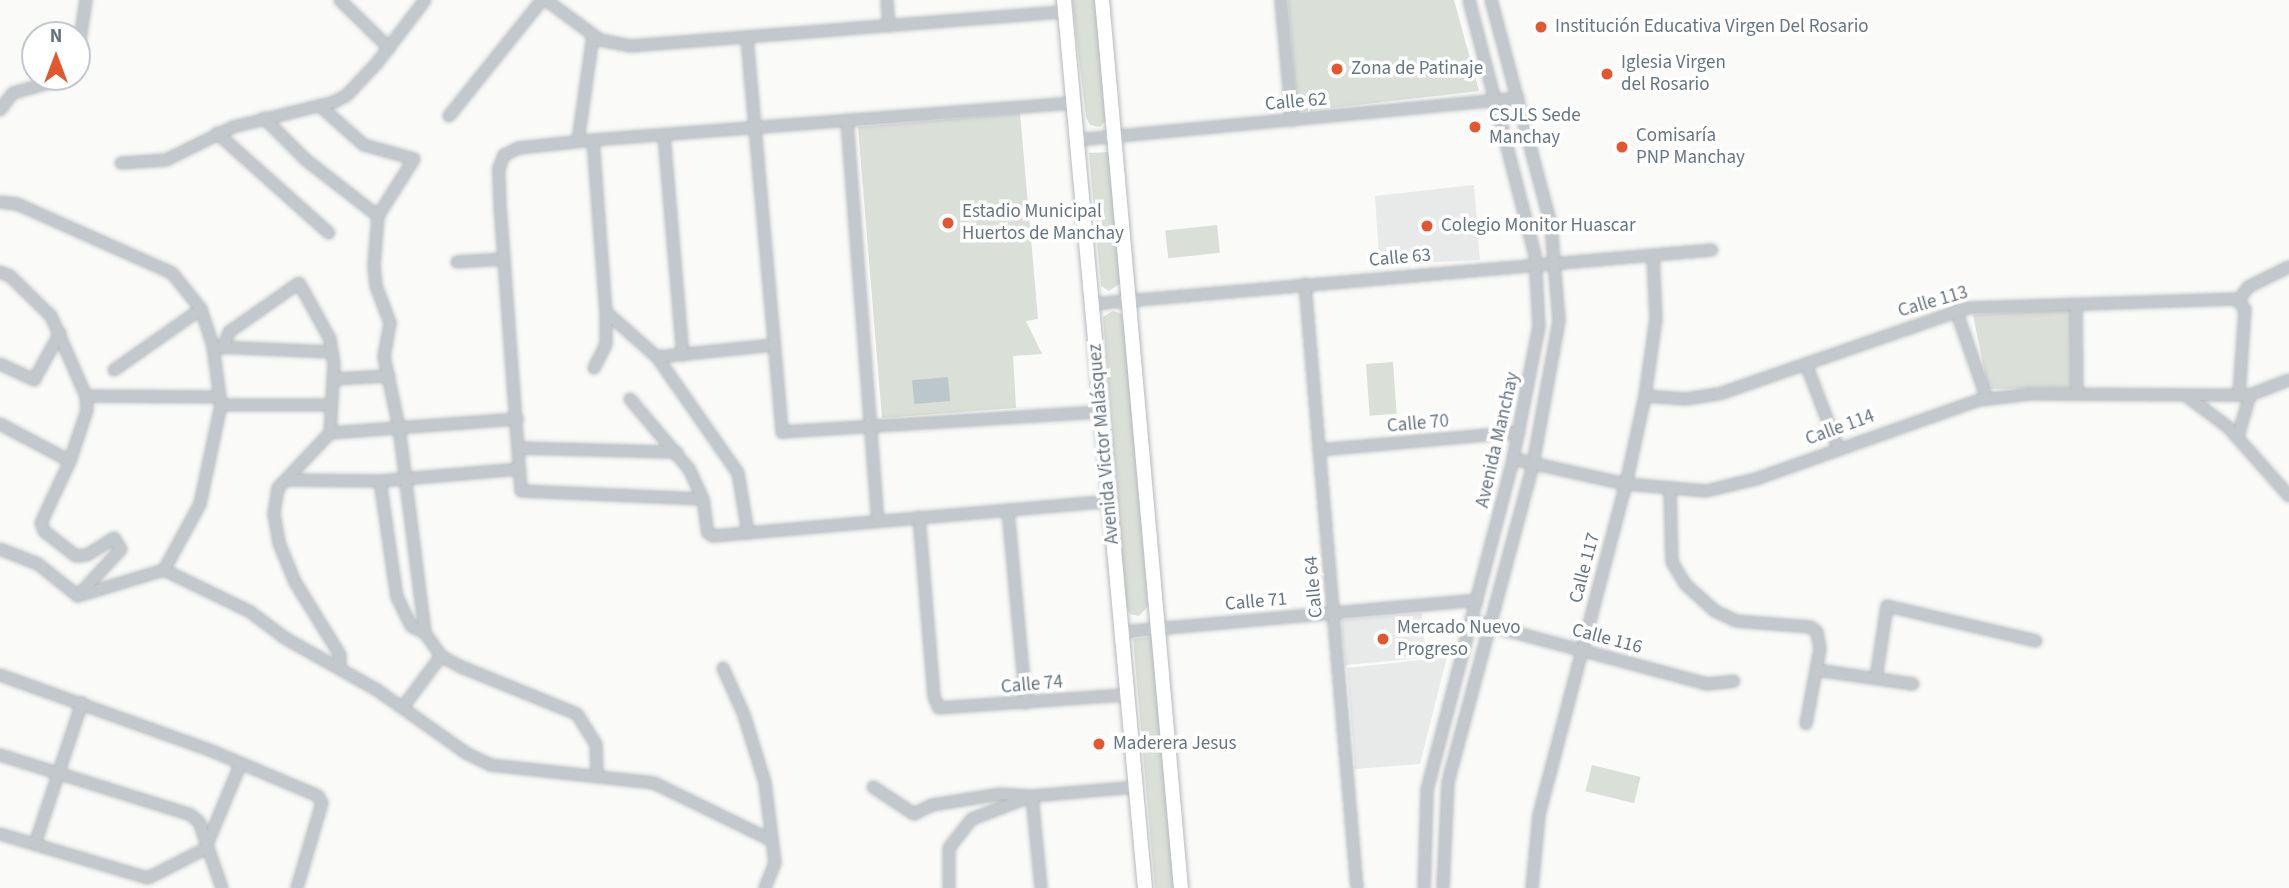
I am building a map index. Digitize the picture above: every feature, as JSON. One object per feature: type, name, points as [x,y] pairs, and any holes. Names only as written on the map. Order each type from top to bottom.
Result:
[{"type":"main road","name":"Avenida Victor Malásquez","points":[[1102,0],[1181,888]]},
{"type":"main road","name":"Avenida Victor Malásquez","points":[[1065,6],[1145,888]]},
{"type":"street","points":[[83,21],[86,0]]},
{"type":"street","points":[[340,0],[389,48]]},
{"type":"street","points":[[121,163],[166,160],[217,133],[264,118],[320,106],[347,95],[389,48],[425,0]]},
{"type":"street","points":[[449,116],[544,0],[593,36],[630,46],[888,26],[1065,6]]},
{"type":"street","points":[[887,0],[888,26]]},
{"type":"street","points":[[1280,0],[1292,120]]},
{"type":"street","name":"Avenida Manchay","points":[[1423,888],[1427,790],[1513,459],[1539,327],[1536,264],[1497,101],[1469,0]]},
{"type":"street","name":"Avenida Manchay","points":[[1443,888],[1448,782],[1533,464],[1557,343],[1557,264],[1518,98],[1491,0]]},
{"type":"street","points":[[578,141],[593,36]]},
{"type":"street","points":[[747,38],[782,432],[871,429],[1102,412]]},
{"type":"street","points":[[0,110],[13,93],[21,91]]},
{"type":"street","name":"Calle 62","points":[[1076,140],[1518,98]]},
{"type":"street","points":[[703,499],[524,494],[519,469],[503,259],[502,158],[519,148],[578,141],[1073,103]]},
{"type":"street","points":[[320,106],[364,145],[414,159],[377,216],[376,286],[390,323],[384,344],[399,427],[425,633],[441,656],[521,694],[577,713],[596,744],[597,774]]},
{"type":"street","points":[[264,118],[306,160],[377,216]]},
{"type":"street","points":[[847,120],[878,521]]},
{"type":"street","points":[[217,133],[330,233]]},
{"type":"street","points":[[664,135],[683,355]]},
{"type":"street","points":[[593,140],[606,344]]},
{"type":"street","points":[[0,202],[17,204],[158,265],[181,281],[201,309],[218,347],[220,401],[200,504],[164,570]]},
{"type":"street","name":"Calle 63","points":[[1092,304],[1712,250]]},
{"type":"street","name":"Calle 117","points":[[1532,888],[1539,815],[1626,484],[1645,396],[1656,319],[1653,256]]},
{"type":"street","points":[[457,262],[503,259]]},
{"type":"street","points":[[2238,436],[2245,394],[2241,301],[2248,286],[2289,267]]},
{"type":"street","points":[[0,272],[43,305],[60,333],[86,396],[87,410],[70,461],[42,517],[44,531],[76,556],[87,555],[114,538],[121,545],[120,552],[78,596]]},
{"type":"street","points":[[218,347],[229,332],[299,284],[330,339],[333,379],[330,432],[286,480],[273,499],[279,543],[295,582],[340,655],[340,666]]},
{"type":"street","name":"Calle 64","points":[[1305,284],[1357,888]]},
{"type":"street","name":"Calle 113","points":[[1645,396],[1710,396],[1956,310],[2076,304],[2241,301]]},
{"type":"street","points":[[2076,304],[2077,394]]},
{"type":"street","points":[[114,370],[201,309]]},
{"type":"street","points":[[1956,310],[1987,399]]},
{"type":"street","points":[[606,312],[657,357],[738,473],[748,533]]},
{"type":"street","points":[[594,368],[620,324]]},
{"type":"street","points":[[0,364],[34,380],[60,333]]},
{"type":"street","points":[[657,357],[773,345]]},
{"type":"street","points":[[218,347],[332,352]]},
{"type":"street","points":[[1806,364],[1838,448]]},
{"type":"street","points":[[333,379],[389,376]]},
{"type":"street","points":[[2245,394],[2289,380]]},
{"type":"street","name":"Calle 114","points":[[1513,459],[1670,491],[1728,487],[1944,409],[1987,399],[2077,394],[2245,394]]},
{"type":"street","points":[[2183,394],[2238,436],[2289,496]]},
{"type":"street","points":[[86,396],[330,405]]},
{"type":"street","points":[[630,399],[677,452],[703,499],[709,535],[1110,501]]},
{"type":"street","points":[[330,432],[517,419]]},
{"type":"street","points":[[0,424],[70,461]]},
{"type":"street","name":"Calle 70","points":[[1319,450],[1519,432]]},
{"type":"street","points":[[519,448],[677,452]]},
{"type":"street","points":[[286,480],[405,480],[519,469]]},
{"type":"street","points":[[380,481],[397,597],[411,626],[425,633]]},
{"type":"street","points":[[1670,491],[1672,562],[1685,584],[1715,611],[1736,621],[1811,627],[1819,638],[1806,724]]},
{"type":"street","points":[[1008,510],[1026,703]]},
{"type":"street","name":"Calle 74","points":[[919,517],[934,697],[939,708],[1127,695]]},
{"type":"street","points":[[0,550],[38,564],[78,596]]},
{"type":"street","points":[[78,596],[164,570],[249,611],[285,638],[340,666],[403,707],[446,740],[491,765],[597,774],[666,788],[771,840]]},
{"type":"street","name":"Calle 71","points":[[1121,632],[1477,600]]},
{"type":"street","points":[[1876,678],[1887,606],[2036,641]]},
{"type":"street","name":"Calle 116","points":[[1472,621],[1707,684],[1734,681]]},
{"type":"street","points":[[403,707],[441,656]]},
{"type":"street","points":[[723,668],[761,763],[775,863],[765,888]]},
{"type":"street","points":[[1816,670],[1913,684]]},
{"type":"street","points":[[0,675],[242,763],[321,798],[298,888]]},
{"type":"street","points":[[35,844],[82,703]]},
{"type":"street","points":[[0,755],[191,815],[199,822],[205,849],[222,888]]},
{"type":"street","points":[[0,834],[148,878],[205,849],[242,763]]},
{"type":"street","points":[[873,787],[914,814],[932,805],[991,796],[1032,796],[1136,787]]},
{"type":"street","points":[[949,888],[947,862],[953,838],[972,819],[1032,796]]},
{"type":"street","points":[[1032,796],[1041,888]]},
{"type":"shaded area","points":[[1072,0],[1095,0],[1108,118],[1100,127],[1090,125],[1086,117]]},
{"type":"shaded area","points":[[1288,0],[1454,0],[1479,91],[1297,112]]},
{"type":"shaded area","name":"Estadio Municipal Huertos de Manchay","points":[[1020,113],[1038,319],[1026,321],[1042,354],[1013,356],[1016,408],[882,418],[858,127]]},
{"type":"shaded area","points":[[1110,152],[1122,282],[1109,291],[1101,286],[1089,153]]},
{"type":"shaded area","name":"Colegio Monitor Huascar","points":[[1474,185],[1480,260],[1394,264],[1393,257],[1379,257],[1375,196]]},
{"type":"shaded area","points":[[1217,225],[1220,253],[1168,258],[1165,230]]},
{"type":"shaded area","points":[[2072,309],[2071,388],[1988,389],[1973,315]]},
{"type":"shaded area","points":[[1113,311],[1125,315],[1148,606],[1139,616],[1130,614],[1126,606],[1103,317]]},
{"type":"shaded area","points":[[1393,362],[1397,414],[1370,416],[1366,364]]},
{"type":"shaded area","points":[[948,377],[950,401],[914,404],[912,380]]},
{"type":"shaded area","name":"Mercado Nuevo Progreso","points":[[1422,613],[1426,658],[1345,665],[1341,620]]},
{"type":"shaded area","points":[[1153,637],[1175,888],[1155,888],[1133,639]]},
{"type":"shaded area","points":[[1447,657],[1420,764],[1355,769],[1347,668]]},
{"type":"shaded area","points":[[1592,765],[1641,777],[1634,803],[1585,791]]},
{"type":"place","name":"Institución Educativa Virgen Del Rosario","points":[[1541,27]]},
{"type":"place","name":"Zona de Patinaje","points":[[1337,69]]},
{"type":"place","name":"Iglesia Virgen del Rosario","points":[[1607,74]]},
{"type":"place","name":"CSJLS Sede Manchay","points":[[1475,127]]},
{"type":"place","name":"Comisaría PNP Manchay","points":[[1622,147]]},
{"type":"place","name":"Estadio Municipal Huertos de Manchay","points":[[948,223]]},
{"type":"place","name":"Colegio Monitor Huascar","points":[[1427,226]]},
{"type":"place","name":"Mercado Nuevo Progreso","points":[[1383,639]]},
{"type":"place","name":"Maderera Jesus","points":[[1099,744]]}]
